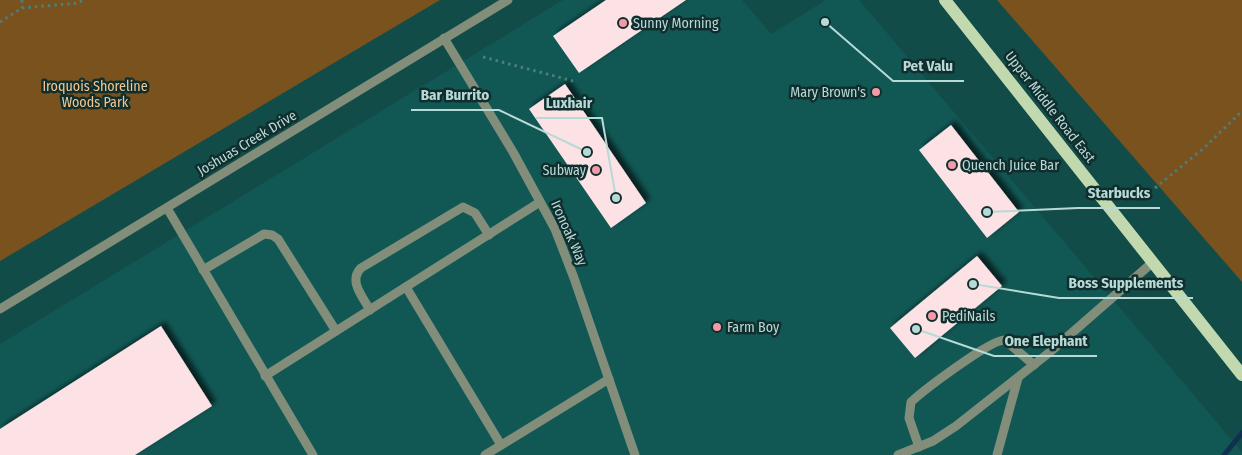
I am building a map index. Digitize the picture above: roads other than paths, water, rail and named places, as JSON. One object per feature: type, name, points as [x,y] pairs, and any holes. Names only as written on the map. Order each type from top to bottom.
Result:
[{"type":"main road","name":"Upper Middle Road East","points":[[946,0],[1242,375]]},
{"type":"street","name":"Joshuas Creek Drive","points":[[0,309],[508,0]]},
{"type":"street","name":"Ironoak Way","points":[[444,38],[513,152],[555,229],[635,455]]},
{"type":"street","points":[[265,376],[540,202]]},
{"type":"street","points":[[370,310],[355,282],[356,273],[361,268],[463,207],[475,212],[489,235]]},
{"type":"street","points":[[166,208],[313,455]]},
{"type":"street","points":[[203,270],[264,234],[272,235],[278,239],[336,331]]},
{"type":"street","points":[[898,455],[919,447],[956,426],[1034,365],[1153,262]]},
{"type":"street","points":[[406,287],[501,445]]},
{"type":"street","points":[[919,447],[908,418],[911,402],[970,358],[999,340],[1005,340],[1034,365]]},
{"type":"street","points":[[996,455],[1018,378]]},
{"type":"street","points":[[485,455],[609,379]]},
{"type":"waterway","points":[[1224,455],[1242,433]]},
{"type":"place","name":"Pet Valu","points":[[825,22]]},
{"type":"place","name":"Sunny Morning","points":[[623,23]]},
{"type":"place","name":"Mary Brown's","points":[[876,92]]},
{"type":"place","name":"Bar Burrito","points":[[587,152]]},
{"type":"place","name":"Quench Juice Bar","points":[[952,165]]},
{"type":"place","name":"Subway","points":[[596,170]]},
{"type":"place","name":"Luxhair","points":[[616,198]]},
{"type":"place","name":"Starbucks","points":[[987,212]]},
{"type":"place","name":"Boss Supplements","points":[[973,284]]},
{"type":"place","name":"PediNails","points":[[932,316]]},
{"type":"place","name":"Farm Boy","points":[[717,327]]},
{"type":"place","name":"One Elephant","points":[[916,329]]},
{"type":"park label","name":"Iroquois Shoreline Woods Park","points":[[95,94]]}]
